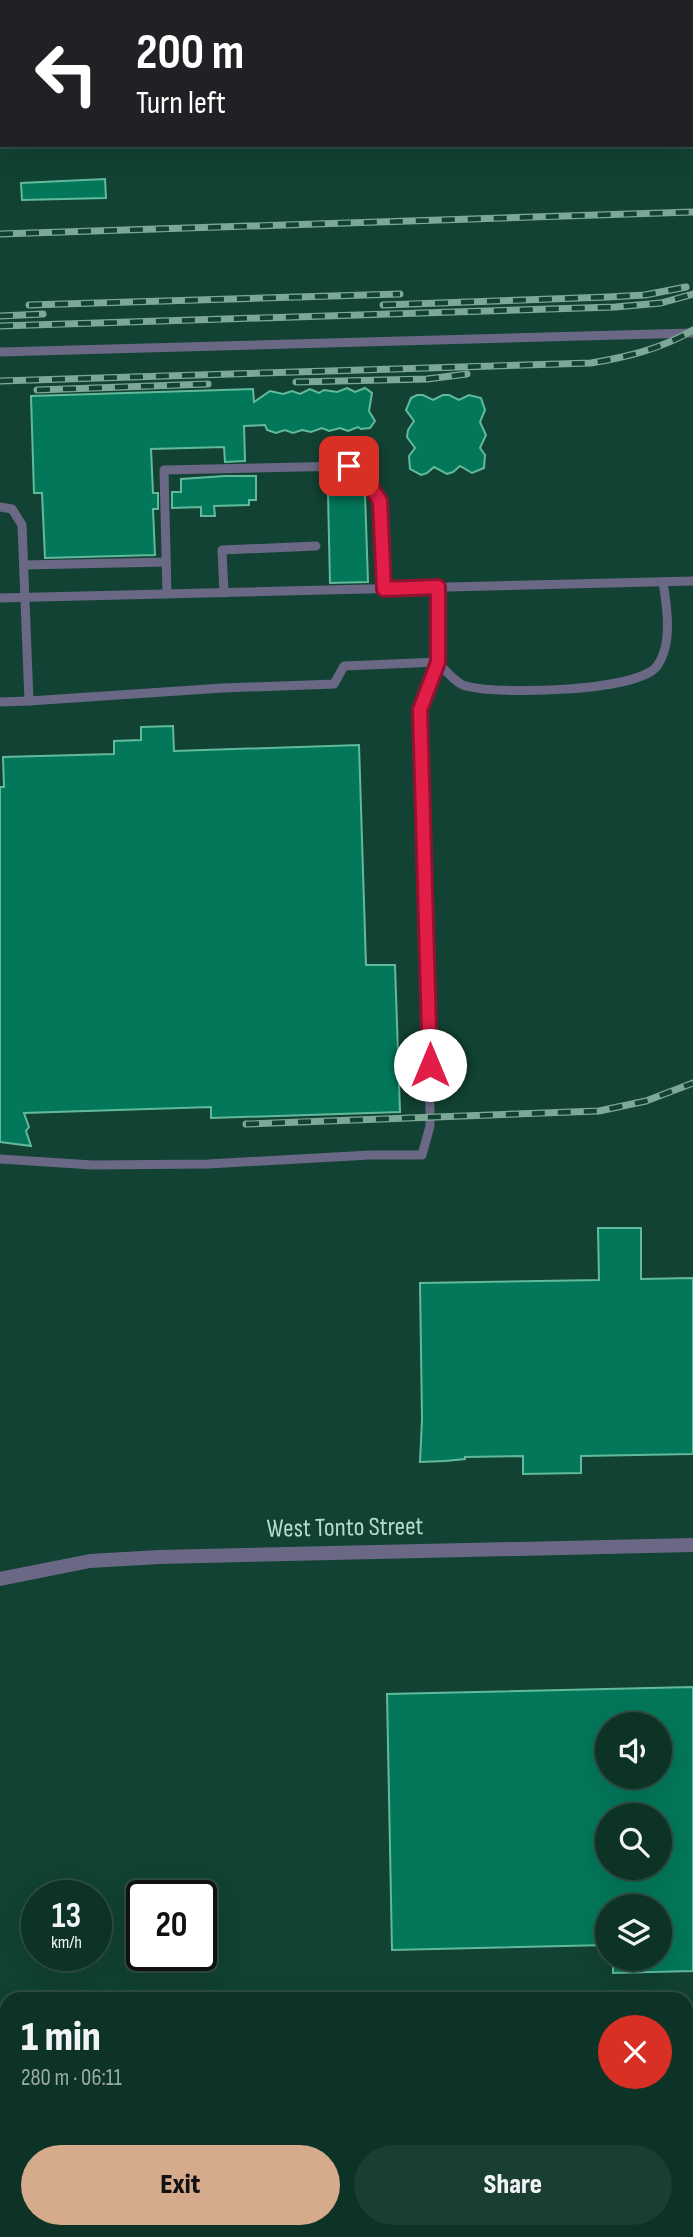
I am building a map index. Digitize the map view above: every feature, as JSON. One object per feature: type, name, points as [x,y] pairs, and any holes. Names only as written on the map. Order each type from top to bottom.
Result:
[{"type":"street","name":"West Tonto Street","points":[[0,1579],[90,1561],[159,1557],[693,1545]]},
{"type":"lane","points":[[0,352],[693,333]]},
{"type":"lane","points":[[167,594],[164,470],[349,466],[367,481],[380,501],[384,589]]},
{"type":"lane","points":[[0,507],[12,509],[22,525],[29,701]]},
{"type":"lane","points":[[224,593],[222,550],[316,546]]},
{"type":"lane","points":[[24,565],[166,562]]},
{"type":"lane","points":[[0,598],[693,581]]},
{"type":"lane","points":[[0,702],[334,684],[344,666],[438,662],[464,686],[526,691],[597,687],[649,673],[657,666],[666,641],[667,607],[663,582]]},
{"type":"lane","points":[[0,1159],[92,1165],[195,1164],[370,1154],[422,1155],[430,1126],[429,988],[420,710],[438,662],[438,587]]},
{"type":"building","points":[[105,179],[106,198],[22,200],[21,183]]},
{"type":"building","points":[[347,388],[355,392],[365,388],[372,393],[369,411],[375,421],[370,428],[358,427],[348,431],[340,428],[329,431],[322,428],[311,432],[302,430],[293,433],[285,430],[276,433],[267,430],[265,425],[244,426],[245,461],[225,462],[224,447],[151,449],[153,493],[158,493],[158,509],[153,509],[155,555],[45,558],[42,493],[34,493],[31,396],[253,389],[254,402],[270,391],[283,394],[292,391],[300,394],[310,389],[319,393],[324,390],[337,392]]},
{"type":"building","points":[[417,395],[433,400],[443,395],[459,400],[469,395],[481,398],[485,410],[480,422],[486,435],[480,448],[485,455],[484,468],[472,473],[460,466],[447,474],[434,467],[421,475],[410,469],[409,456],[415,448],[407,437],[414,421],[406,410],[411,398]]},
{"type":"building","points":[[256,476],[256,500],[249,500],[249,505],[214,506],[215,516],[201,516],[201,507],[172,508],[172,492],[181,492],[181,479]]},
{"type":"building","points":[[328,494],[365,494],[368,582],[330,583]]},
{"type":"building","points":[[173,726],[174,751],[359,745],[366,965],[395,965],[400,1112],[211,1118],[211,1107],[24,1113],[31,1146],[0,1142],[0,787],[4,787],[3,757],[114,754],[114,741],[141,740],[141,727]]},
{"type":"building","points":[[598,1228],[641,1228],[641,1279],[693,1278],[693,1454],[581,1456],[581,1473],[523,1474],[523,1456],[465,1457],[420,1462],[420,1283],[599,1280]]},
{"type":"building","points":[[693,1687],[693,1971],[613,1973],[672,1971],[672,1894],[595,1894],[595,1945],[392,1950],[387,1694]]},
{"type":"railway","points":[[0,234],[693,212]]},
{"type":"railway","points":[[383,305],[645,295],[686,287]]},
{"type":"railway","points":[[29,305],[400,294]]},
{"type":"railway","points":[[0,326],[615,307],[661,303],[693,294]]},
{"type":"railway","points":[[0,316],[43,314]]},
{"type":"railway","points":[[0,381],[591,363],[644,351],[693,330]]},
{"type":"railway","points":[[296,382],[427,379],[467,374]]},
{"type":"railway","points":[[37,390],[208,384]]},
{"type":"railway","points":[[246,1124],[599,1111],[646,1101],[693,1083]]},
{"type":"route","points":[[349,466],[367,481],[380,501],[384,589],[438,587],[438,662],[420,710],[430,1065]]}]
